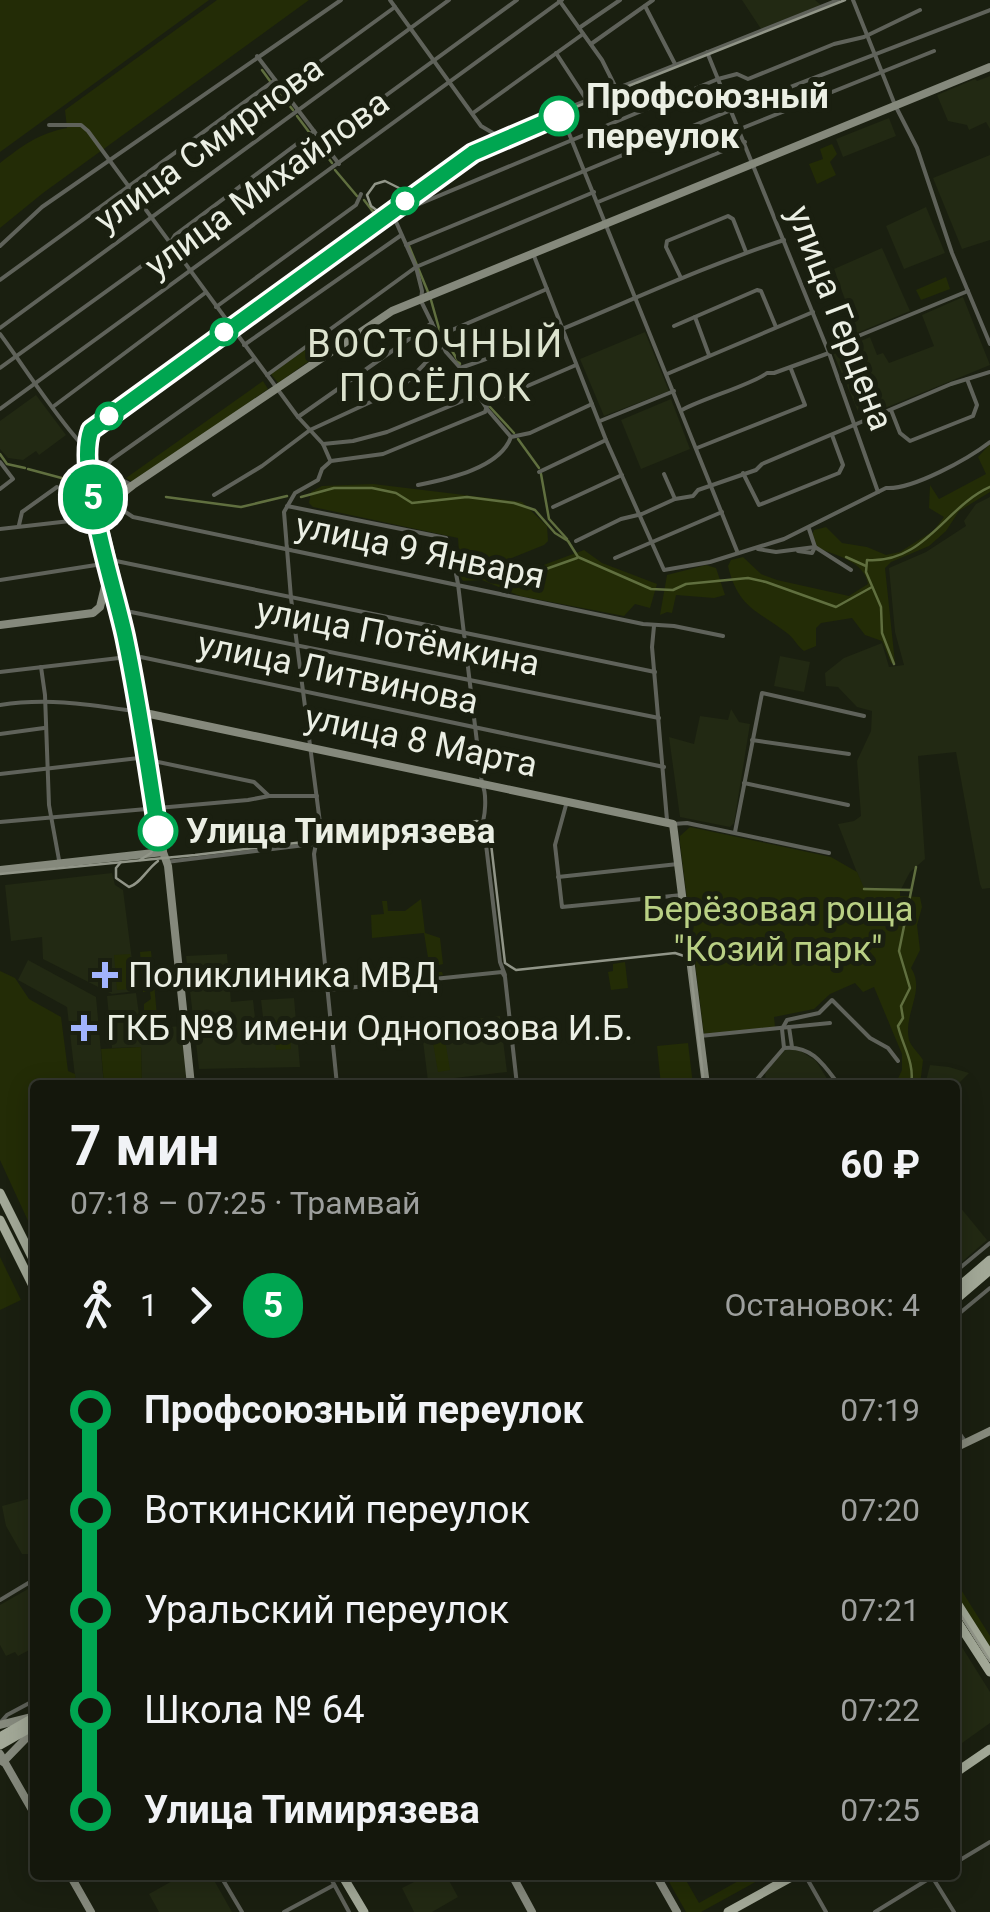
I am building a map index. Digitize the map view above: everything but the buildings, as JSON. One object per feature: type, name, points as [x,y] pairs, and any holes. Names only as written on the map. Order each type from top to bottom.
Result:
[{"type":"main road","points":[[0,1193],[30,1253]]},
{"type":"main road","points":[[0,1220],[30,1280]]},
{"type":"main road","points":[[960,1286],[990,1260]]},
{"type":"main road","points":[[960,1296],[990,1270]]},
{"type":"main road","points":[[960,1609],[987,1655],[990,1672]]},
{"type":"main road","points":[[960,1624],[987,1655]]},
{"type":"main road","points":[[0,1736],[30,1719]]},
{"type":"main road","points":[[0,1745],[30,1730]]},
{"type":"main road","points":[[960,1770],[990,1749]]},
{"type":"main road","points":[[343,1880],[362,1912]]},
{"type":"main road","points":[[728,1912],[786,1880]]},
{"type":"street","points":[[0,246],[42,208],[108,160],[341,0]]},
{"type":"street","points":[[390,0],[472,114],[488,132],[498,136]]},
{"type":"street","name":"улица Смирнова","points":[[0,331],[449,0]]},
{"type":"street","points":[[322,142],[517,0]]},
{"type":"street","points":[[472,114],[556,54],[620,0]]},
{"type":"street","points":[[591,44],[654,0]]},
{"type":"street","points":[[819,0],[824,6]]},
{"type":"street","points":[[412,188],[498,136],[838,0]]},
{"type":"street","points":[[854,0],[916,148],[990,344]]},
{"type":"street","points":[[560,1],[616,88]]},
{"type":"street","name":"улица Михайлова","points":[[0,409],[560,1]]},
{"type":"street","points":[[645,6],[676,64]]},
{"type":"street","points":[[282,89],[395,8]]},
{"type":"street","points":[[510,437],[486,409],[438,336],[420,298],[416,267],[392,215],[718,78],[737,74],[748,79],[834,44],[864,37],[920,10]]},
{"type":"street","points":[[406,245],[733,109],[990,10]]},
{"type":"street","points":[[740,130],[934,51]]},
{"type":"street","name":"улица Герцена","points":[[707,52],[828,351],[878,492]]},
{"type":"street","points":[[556,54],[586,100]]},
{"type":"street","points":[[257,56],[339,164]]},
{"type":"street","points":[[0,626],[93,612],[100,607],[112,573],[105,517],[112,503],[132,485],[392,310],[990,68]]},
{"type":"street","points":[[0,280],[276,80]]},
{"type":"street","points":[[560,111],[738,551]]},
{"type":"street","points":[[49,125],[80,125],[298,417],[323,444],[331,461]]},
{"type":"street","points":[[0,368],[170,244],[175,235],[314,131]]},
{"type":"street","points":[[598,202],[745,142]]},
{"type":"street","points":[[267,375],[416,267],[594,192]]},
{"type":"street","points":[[216,307],[356,204],[361,194]]},
{"type":"street","points":[[100,418],[374,216]]},
{"type":"street","points":[[681,278],[666,242],[728,216],[733,219],[746,252]]},
{"type":"street","points":[[244,345],[400,236]]},
{"type":"street","points":[[460,368],[784,240]]},
{"type":"street","points":[[533,254],[606,440],[664,570],[710,562],[809,529],[886,488],[900,488],[960,462],[990,442]]},
{"type":"street","points":[[438,336],[547,289]]},
{"type":"street","points":[[674,326],[757,290],[761,291],[776,327]]},
{"type":"street","points":[[682,410],[710,395],[790,368],[968,291]]},
{"type":"street","points":[[54,406],[205,293]]},
{"type":"street","points":[[668,374],[812,312]]},
{"type":"street","points":[[695,317],[710,356]]},
{"type":"street","points":[[298,417],[432,323]]},
{"type":"street","points":[[0,331],[78,440],[105,468],[132,485]]},
{"type":"street","points":[[214,495],[310,430],[401,388],[443,345]]},
{"type":"street","points":[[105,468],[110,460],[254,358]]},
{"type":"street","points":[[336,1080],[314,854],[320,836],[317,796],[291,598],[284,520],[287,506],[296,492],[318,480],[331,461],[383,454],[576,365]]},
{"type":"street","points":[[697,448],[805,405],[790,368]]},
{"type":"street","points":[[576,541],[990,372]]},
{"type":"street","points":[[891,410],[900,433],[910,441],[973,416],[976,406],[967,379]]},
{"type":"street","points":[[599,421],[674,390]]},
{"type":"street","points":[[323,444],[387,432],[477,395]]},
{"type":"street","points":[[510,437],[530,433],[592,404]]},
{"type":"street","points":[[743,473],[759,505],[808,486],[842,470],[832,435]]},
{"type":"street","points":[[418,485],[447,479],[495,458],[503,452],[510,437]]},
{"type":"street","points":[[539,472],[606,440]]},
{"type":"street","points":[[0,462],[13,479],[0,489]]},
{"type":"street","points":[[872,473],[886,488]]},
{"type":"street","points":[[664,474],[675,499]]},
{"type":"street","points":[[553,506],[622,476]]},
{"type":"street","points":[[19,524],[22,512],[56,488]]},
{"type":"street","name":"улица 9 Января","points":[[112,503],[133,517],[654,626],[723,636]]},
{"type":"street","points":[[287,506],[446,538],[458,584],[485,788],[484,821],[480,828]]},
{"type":"street","points":[[615,558],[722,512]]},
{"type":"street","points":[[0,529],[105,517]]},
{"type":"street","points":[[809,529],[814,547]]},
{"type":"street","points":[[757,548],[814,547],[851,570]]},
{"type":"street","points":[[112,560],[655,672]]},
{"type":"street","points":[[0,580],[96,565],[112,573],[126,611],[149,711],[146,724],[189,1080]]},
{"type":"street","points":[[460,597],[473,587]]},
{"type":"street","name":"улица Потёмкина","points":[[126,611],[658,718]]},
{"type":"street","points":[[654,626],[658,718],[705,1080]]},
{"type":"street","name":"улица Литвинова","points":[[0,672],[136,656],[664,767]]},
{"type":"street","points":[[40,667],[46,767],[60,863]]},
{"type":"street","points":[[735,832],[762,693],[864,716]]},
{"type":"street","name":"улица 8 Марта","points":[[0,704],[79,701],[149,711],[670,823],[687,823],[830,852]]},
{"type":"street","points":[[0,734],[44,728]]},
{"type":"street","points":[[752,740],[849,754]]},
{"type":"street","points":[[0,774],[151,759],[254,782],[268,796]]},
{"type":"street","points":[[744,783],[848,804]]},
{"type":"street","points":[[0,822],[268,796],[317,796]]},
{"type":"street","points":[[568,800],[555,845],[562,908],[682,895]]},
{"type":"street","points":[[0,870],[480,828]]},
{"type":"street","points":[[480,828],[486,836],[515,1080]]},
{"type":"street","points":[[558,877],[678,864]]},
{"type":"street","points":[[327,990],[502,973]]},
{"type":"street","points":[[784,1048],[782,1029],[787,1020],[819,1013],[830,1000],[898,1061]]},
{"type":"street","points":[[700,1036],[830,1023]]},
{"type":"street","points":[[789,1028],[792,1047]]},
{"type":"street","points":[[757,1080],[784,1048],[792,1047],[820,1060],[835,1080]]},
{"type":"street","points":[[960,1268],[990,1243]]},
{"type":"street","points":[[960,1313],[990,1288]]},
{"type":"street","points":[[960,1445],[990,1430]]},
{"type":"street","points":[[960,1434],[966,1442]]},
{"type":"street","points":[[0,1600],[30,1582]]},
{"type":"street","points":[[0,1724],[7,1715],[30,1703]]},
{"type":"street","points":[[0,1724],[30,1717]]},
{"type":"street","points":[[30,1734],[2,1759],[30,1806]]},
{"type":"street","points":[[24,1742],[30,1740]]},
{"type":"street","points":[[960,1860],[990,1842]]},
{"type":"street","points":[[73,1880],[91,1912]]},
{"type":"street","points":[[223,1880],[242,1912]]},
{"type":"street","points":[[284,1912],[340,1880]]},
{"type":"street","points":[[342,1880],[350,1912]]},
{"type":"street","points":[[515,1880],[532,1912]]},
{"type":"street","points":[[659,1880],[677,1912]]},
{"type":"street","points":[[808,1880],[826,1912]]},
{"type":"street","points":[[875,1912],[927,1880]]},
{"type":"street","points":[[935,1880],[954,1912]]},
{"type":"shaded area","points":[[742,0],[815,0],[821,5],[761,29]]},
{"type":"shaded area","points":[[990,76],[990,129],[986,122],[969,130],[967,125],[948,121],[937,95]]},
{"type":"shaded area","points":[[889,118],[896,136],[843,157],[836,139]]},
{"type":"shaded area","points":[[990,155],[990,240],[962,249],[933,178]]},
{"type":"shaded area","points":[[926,207],[945,253],[904,269],[886,226]]},
{"type":"shaded area","points":[[882,248],[910,311],[857,333],[834,269]]},
{"type":"shaded area","points":[[963,297],[990,365],[860,416],[833,353],[870,337],[877,355],[883,353],[889,363],[934,346],[922,315]]},
{"type":"shaded area","points":[[645,332],[669,391],[604,416],[580,359]]},
{"type":"shaded area","points":[[36,395],[66,435],[39,455],[36,451],[23,460],[8,458],[0,449],[0,421]]},
{"type":"shaded area","points":[[671,399],[690,449],[641,469],[621,420]]},
{"type":"shaded area","points":[[990,497],[990,888],[982,889],[980,884],[956,752],[918,756],[925,859],[910,872],[900,891],[863,888],[838,824],[861,816],[857,761],[871,731],[872,711],[857,707],[838,687],[826,686],[825,673],[844,658],[882,643],[889,667],[904,665],[895,632],[889,568],[926,552],[966,526],[964,521],[976,504]]},
{"type":"shaded area","points":[[780,656],[810,662],[804,692],[774,686]]},
{"type":"shaded area","points":[[731,709],[739,722],[750,724],[734,823],[730,827],[680,817],[669,737],[694,744],[700,716],[728,720]]},
{"type":"shaded area","points":[[112,873],[115,885],[123,890],[136,991],[112,994],[43,959],[42,937],[11,941],[5,885]]},
{"type":"shaded area","points":[[227,954],[231,1002],[253,1000],[255,1018],[263,1017],[261,1000],[294,998],[300,1067],[199,1069],[186,956]]},
{"type":"shaded area","name":"ГКБ №8 имени Однопозова И.Б.","points":[[28,960],[96,997],[104,1080],[75,1080],[67,1007],[18,980]]},
{"type":"shaded area","points":[[136,993],[141,1029],[182,1026],[187,1080],[142,1080],[141,1047],[112,1048],[107,996]]},
{"type":"shaded area","points":[[500,1016],[507,1072],[428,1080],[421,1025]]},
{"type":"shaded area","points":[[785,1050],[799,1050],[816,1061],[828,1080],[766,1080],[765,1073]]},
{"type":"shaded area","points":[[930,1065],[969,1073],[960,1082],[926,1080]]},
{"type":"shaded area","points":[[960,1207],[987,1240],[960,1264]]},
{"type":"shaded area","points":[[30,1498],[30,1554],[22,1554],[6,1526],[2,1506]]},
{"type":"shaded area","points":[[30,1588],[30,1650],[18,1656],[15,1652],[6,1656],[0,1645],[0,1605]]},
{"type":"shaded area","points":[[960,1644],[990,1692],[990,1723],[960,1744]]},
{"type":"shaded area","points":[[174,1880],[214,1880],[232,1912],[159,1912],[149,1894]]},
{"type":"shaded area","points":[[449,1880],[458,1897],[432,1912],[414,1912],[402,1888],[414,1882]]},
{"type":"green space","points":[[0,0],[209,0],[0,152]]},
{"type":"green space","points":[[217,0],[309,0],[0,228],[0,163],[39,137],[67,128],[65,110]]},
{"type":"green space","points":[[832,144],[837,154],[830,162],[836,175],[817,184],[809,164],[823,159],[820,149]]},
{"type":"green space","points":[[946,277],[950,289],[921,300],[916,290]]},
{"type":"green space","points":[[312,345],[319,354],[278,383],[271,374]]},
{"type":"green space","points":[[263,381],[268,389],[134,483],[126,478]]},
{"type":"green space","points":[[990,444],[990,492],[959,511],[946,531],[929,546],[885,568],[895,663],[891,663],[882,641],[865,635],[852,618],[821,623],[816,628],[816,646],[804,651],[750,607],[737,591],[728,566],[731,560],[743,557],[761,574],[777,580],[849,596],[868,584],[865,576],[849,560],[818,548],[812,535],[814,530],[826,527],[842,543],[886,555],[900,552],[933,531],[944,517],[929,508],[930,485],[939,499],[986,474],[978,457]]},
{"type":"green space","points":[[373,484],[522,502],[547,526],[548,541],[504,561],[459,552],[458,538],[309,503],[311,492],[322,486]]},
{"type":"green space","points":[[584,550],[602,563],[657,584],[650,608],[635,604],[624,616],[520,596],[482,580],[463,581],[457,571],[463,568],[514,576]]},
{"type":"green space","points":[[706,565],[716,568],[725,595],[676,595],[672,613],[660,615],[667,575]]},
{"type":"green space","name":"Берёзовая роща \"Козий парк\"","points":[[690,827],[831,857],[857,872],[864,888],[920,897],[920,950],[911,968],[916,985],[908,1030],[910,1043],[923,1060],[921,1080],[897,1080],[902,1054],[874,987],[863,992],[855,983],[830,994],[814,1009],[774,1017],[775,1027],[704,1034],[680,836]]},
{"type":"green space","points":[[421,899],[425,933],[440,938],[443,964],[435,966],[436,972],[443,975],[431,976],[424,933],[372,938],[371,915],[384,914],[382,901],[387,901],[388,911],[405,911]]},
{"type":"green space","points":[[151,951],[155,1020],[144,1013],[144,1004],[151,999],[150,992],[143,992],[140,952]]},
{"type":"green space","points":[[130,954],[133,989],[117,990],[114,955]]},
{"type":"green space","points":[[625,962],[628,988],[611,990],[608,972],[613,971],[613,964]]},
{"type":"green space","points":[[0,971],[15,978],[29,999],[61,1017],[68,1071],[75,1074],[76,1080],[30,1080],[30,1225],[0,1160]]},
{"type":"green space","points":[[289,1019],[291,1049],[276,1050],[273,1021]]},
{"type":"green space","points":[[445,1040],[450,1070],[438,1072],[433,1043]]},
{"type":"green space","points":[[688,1043],[692,1080],[660,1080],[657,1046]]},
{"type":"green space","points":[[141,1047],[142,1080],[104,1080],[101,1049]]},
{"type":"green space","points":[[0,1257],[21,1300],[0,1310]]},
{"type":"green space","points":[[960,1588],[990,1636],[990,1648],[960,1601]]},
{"type":"green space","points":[[668,1880],[686,1880],[699,1903],[740,1880],[759,1880],[701,1912],[686,1912]]},
{"type":"waterway","points":[[262,70],[270,81]]},
{"type":"waterway","points":[[272,84],[293,110]]},
{"type":"waterway","points":[[297,116],[309,132]]},
{"type":"waterway","points":[[312,137],[332,163]]},
{"type":"waterway","points":[[335,170],[357,196]]},
{"type":"waterway","points":[[364,200],[374,213]]},
{"type":"waterway","points":[[409,246],[428,292]]},
{"type":"waterway","points":[[431,300],[440,332]]},
{"type":"waterway","points":[[443,336],[460,364]]},
{"type":"waterway","points":[[466,370],[486,402]]},
{"type":"waterway","points":[[490,407],[514,433]]},
{"type":"waterway","points":[[518,439],[539,468]]},
{"type":"waterway","points":[[0,454],[7,464],[25,468]]},
{"type":"waterway","points":[[28,469],[69,480]]},
{"type":"waterway","points":[[541,474],[549,519],[567,539]]},
{"type":"waterway","points":[[71,480],[84,485]]},
{"type":"waterway","points":[[894,664],[882,633],[881,607],[866,572],[867,560],[904,553],[990,487]]},
{"type":"waterway","points":[[301,497],[334,488],[372,488],[396,493],[412,503],[467,497],[514,503],[535,510],[555,533],[568,541],[578,557],[651,589],[673,590],[686,584],[748,578],[836,607],[872,587]]},
{"type":"waterway","points":[[166,497],[241,507],[287,496]]},
{"type":"waterway","points":[[846,557],[866,566]]},
{"type":"waterway","points":[[546,569],[577,558]]},
{"type":"waterway","points":[[912,1080],[898,1026],[903,1018],[901,1006],[910,988],[899,951],[916,867]]},
{"type":"waterway","points":[[864,889],[911,890]]},
{"type":"waterway","points":[[858,910],[905,918]]},
{"type":"tram line","points":[[140,860],[151,853],[158,839],[135,692],[88,469],[86,445],[92,427],[471,152],[845,0]]},
{"type":"tram line","name":"5","points":[[158,831],[126,639],[93,493],[87,450],[91,430],[473,153],[559,116]]},
{"type":"tram line","points":[[391,211],[379,212],[371,206],[367,195],[375,184],[385,181],[405,191],[419,190]]},
{"type":"tram line","points":[[0,874],[477,821],[487,827],[490,835],[505,963],[516,970],[675,953],[684,956],[690,964],[703,1080]]},
{"type":"tram line","points":[[121,862],[116,878],[129,887],[158,861]]},
{"type":"tram line","points":[[960,1614],[990,1661]]},
{"type":"place","name":"Профсоюзный переулок","points":[[559,116]]},
{"type":"place","name":"Улица Тимирязева","points":[[158,831]]},
{"type":"place","name":"Поликлиника МВД","points":[[105,975]]},
{"type":"place","name":"ГКБ №8 имени Однопозова И.Б.","points":[[84,1028]]},
{"type":"district","name":"ВОСТОЧНЫЙ ПОСЁЛОК","points":[[436,366]]}]
